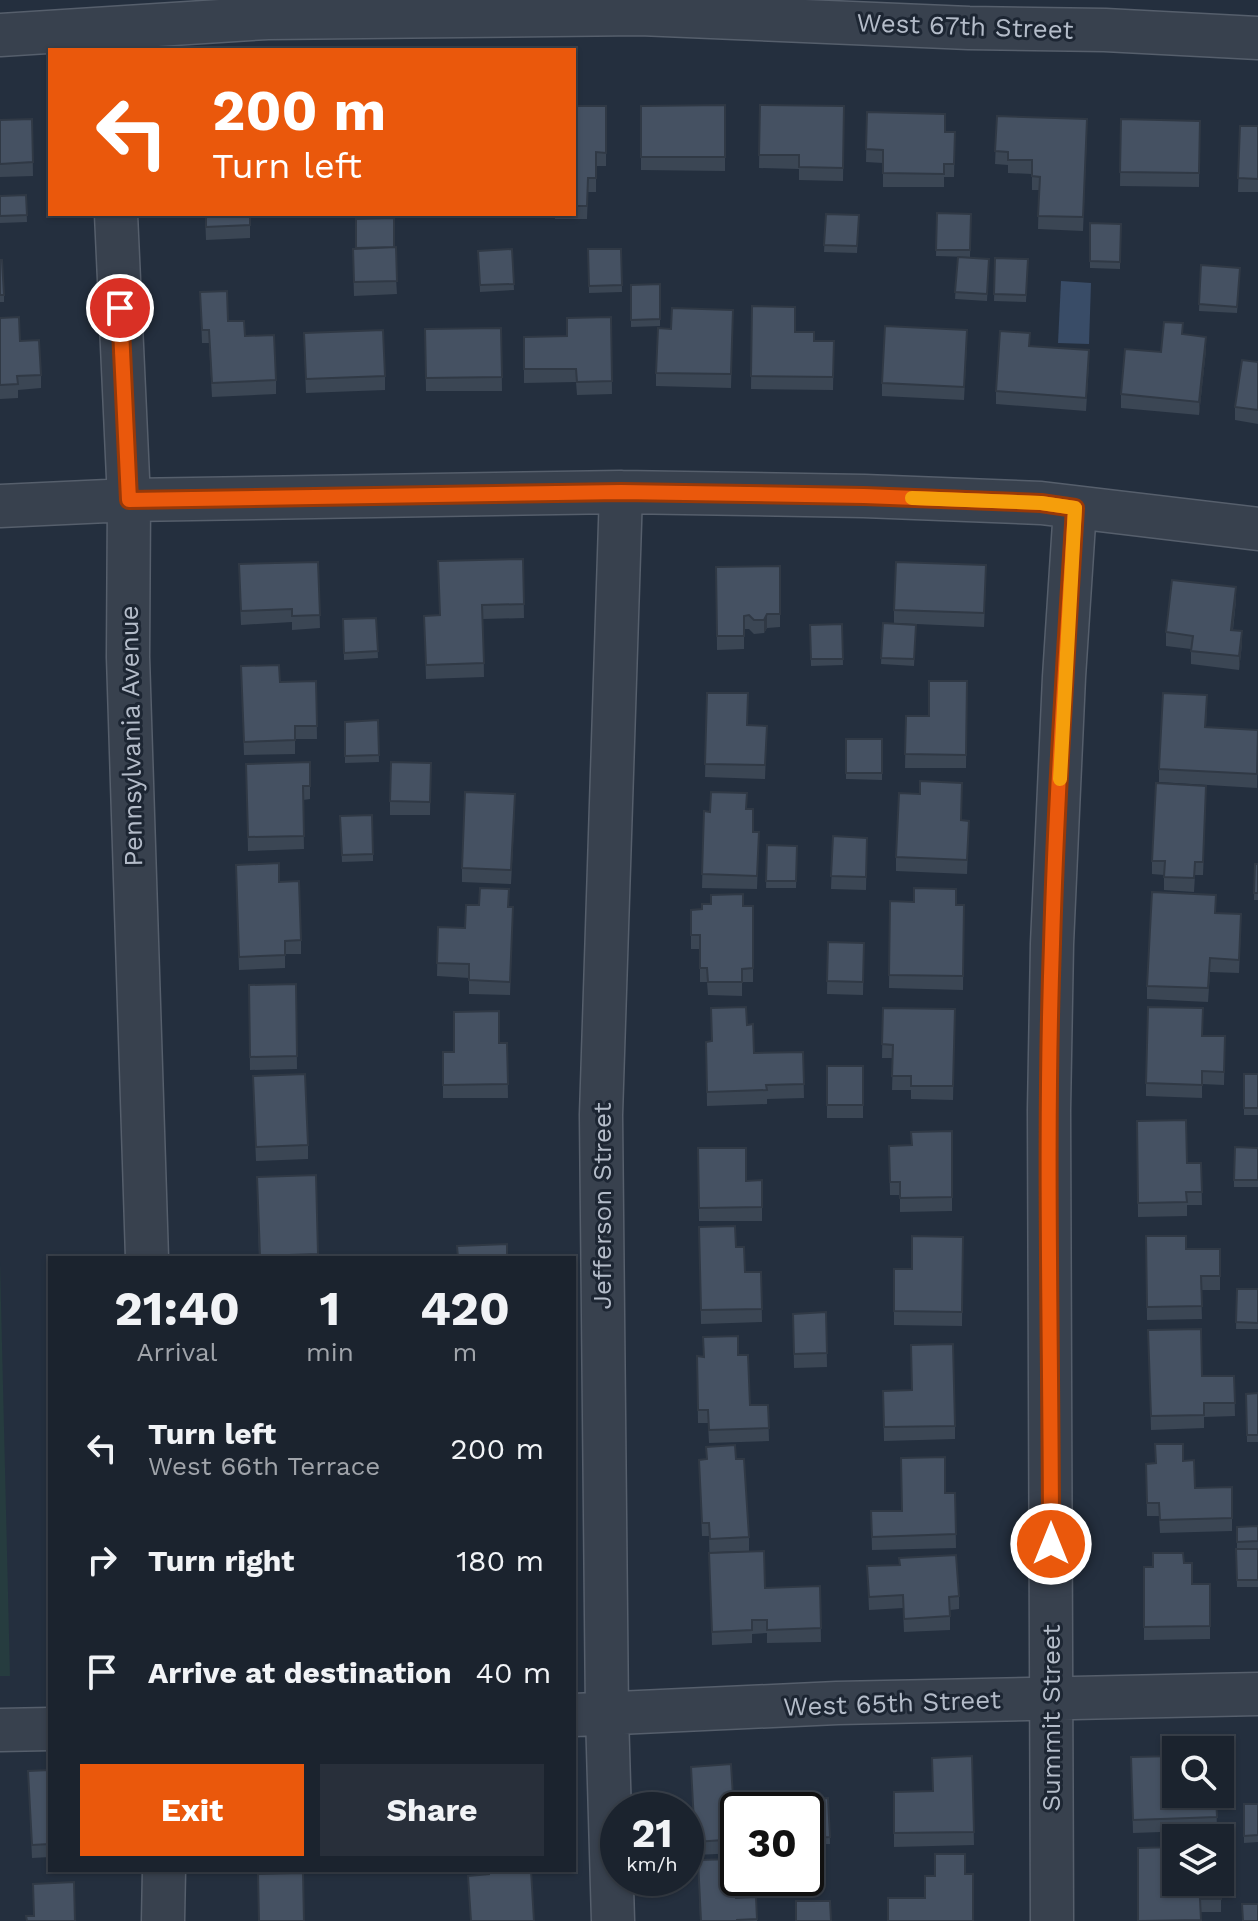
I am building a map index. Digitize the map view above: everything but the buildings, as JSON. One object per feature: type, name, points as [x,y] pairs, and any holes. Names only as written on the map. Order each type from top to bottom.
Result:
[{"type":"street","name":"West 67th Street","points":[[0,35],[107,26],[313,17],[640,14],[1258,38]]},
{"type":"street","name":"Pennsylvania Avenue","points":[[116,216],[129,500],[128,657],[147,1256]]},
{"type":"street","points":[[0,506],[129,500],[621,492],[864,496],[1041,503],[1258,529]]},
{"type":"street","name":"Jefferson Street","points":[[613,1921],[590,1715],[601,1115],[621,492]]},
{"type":"street","name":"Summit Street","points":[[1052,1921],[1049,1110],[1052,944],[1075,508]]},
{"type":"street","name":"West 65th Street","points":[[590,1715],[837,1703],[1258,1694]]},
{"type":"street","points":[[0,1730],[48,1729]]},
{"type":"street","points":[[163,1921],[164,1872]]},
{"type":"green space","points":[[0,1261],[10,1676],[0,1676]]},
{"type":"water","points":[[1061,281],[1091,283],[1089,344],[1058,343]]},
{"type":"slow traffic","points":[[912,498],[1041,503],[1075,508],[1060,779]]},
{"type":"route","points":[[120,308],[129,500],[621,492],[864,496],[1041,503],[1075,508],[1052,944],[1049,1110],[1051,1544]]}]
